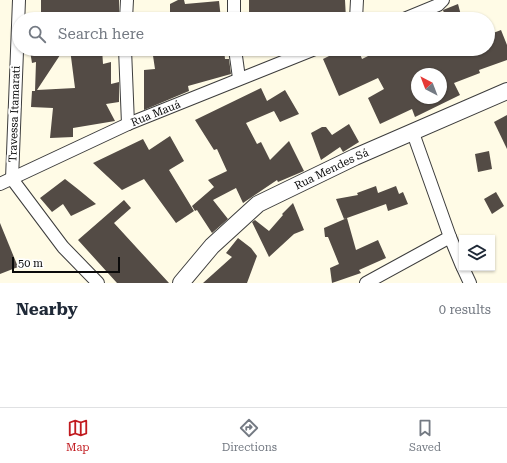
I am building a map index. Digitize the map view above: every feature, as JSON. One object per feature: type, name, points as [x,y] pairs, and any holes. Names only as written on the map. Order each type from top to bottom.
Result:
[{"type":"street","name":"Travessa Itamarati","points":[[19,0],[19,12]]},
{"type":"street","points":[[126,12],[127,0]]},
{"type":"street","points":[[234,0],[234,12]]},
{"type":"street","points":[[356,0],[356,12]]},
{"type":"street","points":[[421,12],[438,5],[443,0]]},
{"type":"street","name":"Travessa Itamarati","points":[[12,179],[17,56]]},
{"type":"street","points":[[125,56],[128,124]]},
{"type":"street","points":[[236,56],[239,78]]},
{"type":"street","name":"Rua Mauá","points":[[0,184],[128,124],[297,56]]},
{"type":"street","name":"Rua Mendes Sá","points":[[181,283],[212,246],[258,204],[355,157],[507,91]]},
{"type":"street","points":[[413,133],[459,260]]},
{"type":"street","points":[[12,179],[63,247],[98,283]]},
{"type":"street","points":[[366,283],[450,237]]},
{"type":"street","points":[[464,271],[470,283]]},
{"type":"building","points":[[41,0],[119,0],[119,12],[41,12]]},
{"type":"building","points":[[178,0],[184,0],[185,4],[219,1],[220,12],[170,12],[170,4]]},
{"type":"building","points":[[249,0],[345,0],[346,12],[249,12]]},
{"type":"building","points":[[458,4],[460,12],[444,12],[443,10]]},
{"type":"building","points":[[501,30],[507,45],[507,60],[479,70],[480,73],[454,83],[460,95],[447,101],[447,68],[411,68],[411,104],[442,104],[415,117],[412,109],[380,124],[368,98],[384,89],[378,78],[339,96],[323,59],[329,56],[361,56],[362,59],[368,56],[495,56],[495,32]]},
{"type":"building","points":[[31,56],[59,56],[37,90],[75,88],[71,56],[102,56],[103,64],[111,62],[111,84],[119,82],[119,102],[106,104],[115,121],[73,128],[73,137],[50,138],[53,108],[31,107],[32,91],[35,91],[36,62],[32,63]]},
{"type":"building","points":[[153,56],[225,56],[225,59],[229,59],[231,74],[188,86],[189,91],[144,110],[144,70],[155,69]]},
{"type":"building","points":[[261,88],[267,101],[285,90],[299,114],[280,122],[274,111],[246,123],[257,144],[261,142],[270,160],[289,141],[304,171],[278,182],[277,180],[243,203],[236,188],[213,200],[228,219],[212,233],[197,210],[195,211],[192,206],[214,187],[208,180],[227,171],[217,149],[214,150],[195,120]]},
{"type":"building","points":[[507,115],[507,149],[494,122]]},
{"type":"building","points":[[349,124],[359,142],[343,152],[340,147],[321,160],[311,133],[322,127],[326,127],[332,135]]},
{"type":"building","points":[[170,136],[184,161],[169,170],[194,211],[176,223],[144,179],[122,190],[93,163],[143,139],[149,150]]},
{"type":"building","points":[[489,151],[492,169],[478,172],[475,154]]},
{"type":"building","points":[[65,179],[96,204],[71,216],[63,204],[52,212],[40,198]]},
{"type":"building","points":[[376,186],[378,193],[396,186],[399,194],[403,192],[408,204],[388,211],[386,204],[344,219],[336,199],[358,195],[357,193]]},
{"type":"building","points":[[496,192],[504,206],[492,214],[484,199]]},
{"type":"building","points":[[124,200],[131,208],[114,223],[169,283],[117,283],[78,240]]},
{"type":"building","points":[[293,203],[304,230],[294,234],[269,257],[252,222],[255,220],[269,231]]},
{"type":"building","points":[[347,218],[356,250],[378,240],[386,258],[359,270],[361,273],[332,283],[330,268],[339,264],[328,237],[325,237],[324,228]]},
{"type":"building","points":[[0,223],[18,267],[0,274]]},
{"type":"building","points":[[238,238],[251,248],[257,256],[247,283],[203,283],[232,257],[226,253]]}]
